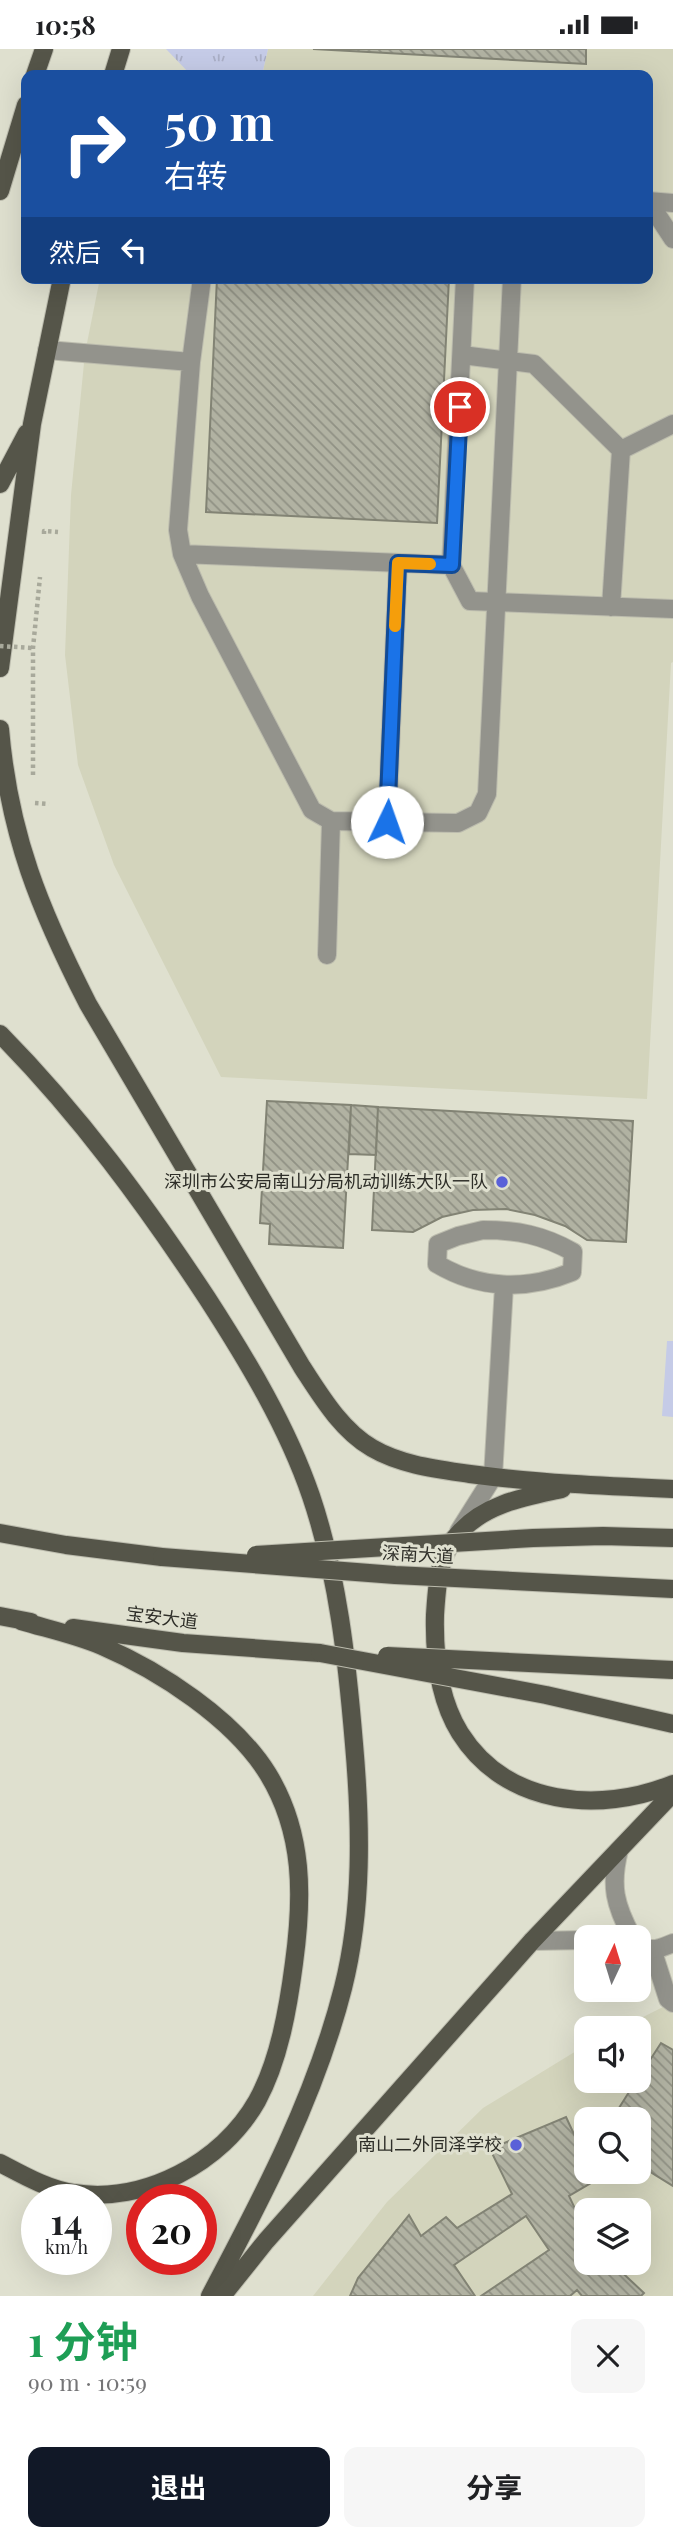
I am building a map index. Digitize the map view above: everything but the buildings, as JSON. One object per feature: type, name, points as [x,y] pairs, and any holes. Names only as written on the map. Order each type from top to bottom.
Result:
[{"type":"main road","points":[[37,70],[44,49]]},
{"type":"main road","points":[[115,70],[121,49]]},
{"type":"main road","points":[[0,191],[21,122]]},
{"type":"main road","points":[[0,668],[32,424],[61,284]]},
{"type":"main road","points":[[0,484],[32,424]]},
{"type":"main road","points":[[0,729],[4,771],[16,831],[33,885],[58,944],[88,1003],[302,1367],[323,1399],[347,1427],[371,1447],[431,1469],[583,1485],[673,1489]]},
{"type":"main road","points":[[0,1034],[41,1076],[110,1160],[161,1228],[224,1325],[289,1441],[311,1497],[335,1586],[349,1685],[358,1787],[357,1906],[344,1986],[315,2081],[277,2169],[210,2296]]},
{"type":"main road","points":[[583,1485],[512,1501],[491,1509],[458,1533],[446,1552],[439,1570],[436,1593],[436,1654],[448,1707],[460,1732],[478,1756],[502,1776],[529,1791],[562,1799],[598,1801],[628,1798],[673,1784]]},
{"type":"main road","points":[[0,1533],[66,1545],[162,1557],[277,1555],[533,1538],[673,1538]]},
{"type":"main road","name":"深南大道","points":[[162,1557],[395,1575],[673,1589]]},
{"type":"main road","name":"宝安大道","points":[[0,1616],[183,1643],[320,1653]]},
{"type":"main road","points":[[0,2163],[35,2182],[73,2193],[114,2194],[156,2185],[198,2164],[228,2138],[257,2101],[283,2027],[292,1979],[300,1896],[296,1842],[284,1803],[267,1772],[235,1734],[198,1703],[152,1671],[101,1646],[21,1621]]},
{"type":"main road","points":[[320,1653],[673,1670]]},
{"type":"main road","points":[[320,1653],[546,1695],[673,1724]]},
{"type":"main road","points":[[222,2296],[266,2241],[532,1941],[673,1793]]},
{"type":"street","points":[[653,201],[673,203]]},
{"type":"street","points":[[653,209],[673,239]]},
{"type":"street","points":[[201,284],[191,362],[178,530],[182,554],[200,596],[312,810],[331,821],[458,823],[478,813],[487,794],[512,284]]},
{"type":"street","points":[[465,284],[452,565],[470,601],[673,609]]},
{"type":"street","points":[[47,350],[191,362]]},
{"type":"street","points":[[462,355],[534,364],[621,450],[611,607]]},
{"type":"street","points":[[621,450],[673,424]]},
{"type":"street","points":[[182,554],[452,565]]},
{"type":"street","points":[[387,822],[398,563]]},
{"type":"street","points":[[327,955],[331,821]]},
{"type":"street","points":[[483,1230],[508,1230],[531,1233],[573,1252],[572,1272],[540,1283],[504,1286],[456,1275],[437,1264],[438,1244],[483,1230]]},
{"type":"street","points":[[458,1533],[493,1477],[504,1286]]},
{"type":"street","points":[[619,1850],[614,1879],[615,1894],[626,1925]]},
{"type":"street","points":[[532,1941],[574,1940]]},
{"type":"street","points":[[651,1947],[673,1943]]},
{"type":"street","points":[[651,1961],[668,1999],[673,2003]]},
{"type":"path","points":[[43,544],[44,531],[58,532]]},
{"type":"path","points":[[33,777],[33,648],[41,570]]},
{"type":"path","points":[[0,646],[33,648]]},
{"type":"path","points":[[33,790],[33,803],[49,804]]},
{"type":"shaded area","points":[[268,49],[673,49],[673,662],[647,1099],[221,1077],[114,865],[78,765],[65,655],[71,495],[85,353],[99,284],[653,284],[653,70],[263,70]]},
{"type":"shaded area","name":"南山二外同泽学校","points":[[673,2002],[673,2296],[313,2296],[387,2202],[483,2108],[574,2052],[574,2093],[651,2093],[651,2016],[645,2016]]},
{"type":"green space","points":[[166,49],[268,49],[263,70],[186,70]]},
{"type":"green space","points":[[667,1341],[673,1341],[673,1417],[662,1416]]},
{"type":"slow traffic","points":[[395,626],[398,563],[430,564]]},
{"type":"place","name":"深圳市公安局南山分局机动训练大队一队","points":[[502,1182]]},
{"type":"place","name":"南山二外同泽学校","points":[[516,2145]]},
{"type":"route","points":[[387,822],[398,563],[452,565],[460,407]]}]
